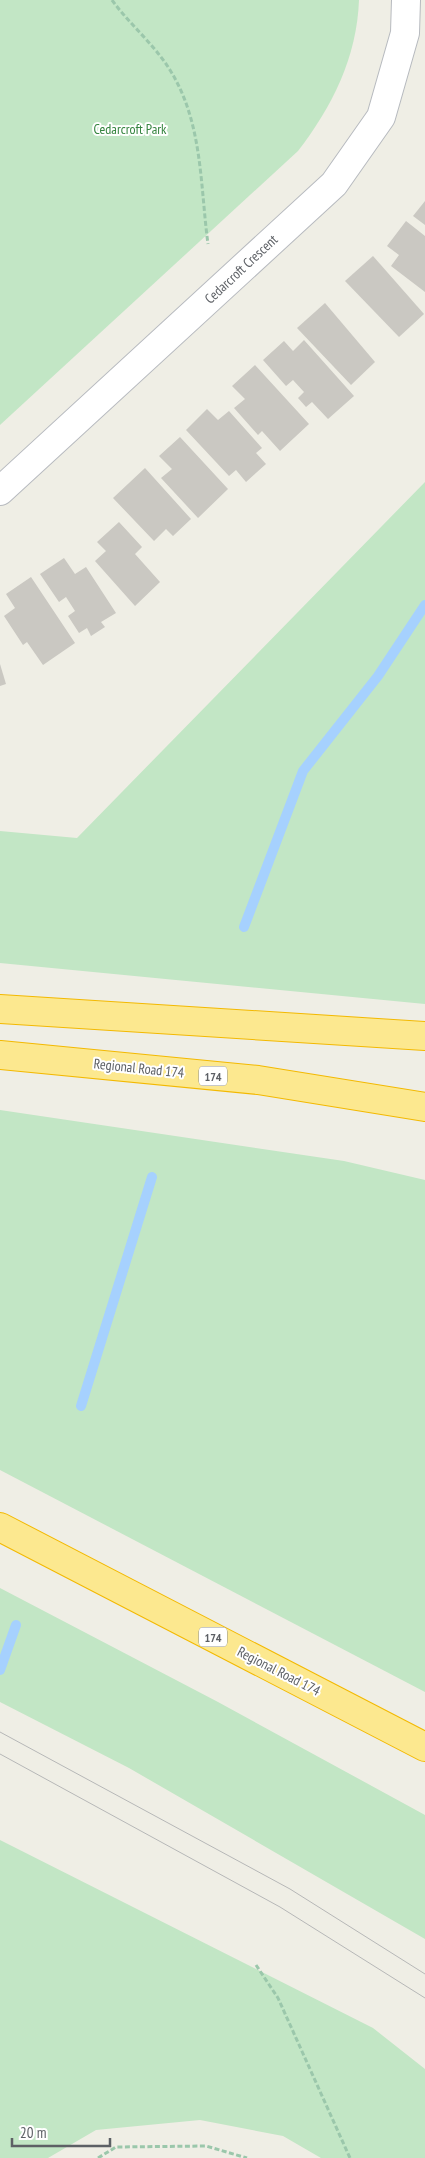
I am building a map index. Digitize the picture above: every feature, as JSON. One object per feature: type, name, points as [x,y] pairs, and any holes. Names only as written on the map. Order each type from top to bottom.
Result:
[{"type":"highway","points":[[0,1009],[425,1036]]},
{"type":"highway","name":"Regional Road 174","points":[[0,1055],[258,1080],[425,1108]]},
{"type":"highway","name":"Regional Road 174","points":[[0,1527],[425,1747]]},
{"type":"street","name":"Cedarcroft Crescent","points":[[0,490],[334,184],[381,117],[405,34],[406,0]]},
{"type":"path","points":[[112,0],[170,70],[186,99],[197,136],[208,244]]},
{"type":"path","points":[[256,1965],[278,1998],[350,2158]]},
{"type":"path","points":[[98,2158],[116,2147],[206,2146],[247,2158]]},
{"type":"green space","name":"Cedarcroft Park","points":[[0,0],[359,0],[353,41],[341,80],[322,117],[298,151],[0,425]]},
{"type":"green space","points":[[425,482],[425,1004],[0,963],[0,831],[77,838]]},
{"type":"green space","points":[[0,1110],[344,1161],[425,1180],[425,1692],[0,1470]]},
{"type":"green space","points":[[0,1588],[218,1702],[425,1815],[425,1939],[129,1768],[0,1702]]},
{"type":"green space","points":[[0,1840],[373,2028],[425,2069],[425,2158],[321,2158],[283,2136],[200,2120],[96,2130],[48,2158],[0,2158]]},
{"type":"building","points":[[425,201],[425,225],[413,216]]},
{"type":"building","points":[[406,221],[425,236],[425,292],[391,266],[399,255],[387,246]]},
{"type":"building","points":[[373,256],[424,314],[399,337],[345,281]]},
{"type":"building","points":[[325,303],[375,362],[351,385],[297,328]]},
{"type":"building","points":[[304,340],[354,396],[328,419],[312,402],[306,407],[298,398],[304,392],[293,380],[286,386],[263,360],[284,341],[293,351]]},
{"type":"building","points":[[255,365],[309,424],[280,451],[262,431],[258,435],[234,408],[245,399],[232,386]]},
{"type":"building","points":[[207,409],[218,420],[229,411],[262,448],[256,453],[266,464],[246,482],[236,470],[229,476],[186,430]]},
{"type":"building","points":[[180,437],[228,489],[198,518],[161,478],[172,469],[159,456]]},
{"type":"building","points":[[145,468],[191,519],[173,536],[166,529],[154,541],[113,498]]},
{"type":"building","points":[[119,522],[142,547],[135,554],[160,582],[135,606],[95,561],[106,551],[97,542]]},
{"type":"building","points":[[64,558],[75,574],[86,567],[116,613],[101,622],[105,627],[91,636],[87,628],[79,633],[68,616],[75,611],[66,597],[59,602],[40,574]]},
{"type":"building","points":[[31,577],[75,643],[43,665],[27,642],[23,645],[4,616],[15,608],[6,594]]},
{"type":"building","points":[[0,664],[6,684],[0,686]]},
{"type":"waterway","points":[[244,927],[303,771],[378,676],[425,605]]},
{"type":"waterway","points":[[81,1406],[152,1177]]},
{"type":"waterway","points":[[0,1670],[16,1625]]},
{"type":"tram line","points":[[0,1732],[290,1889],[425,1974]]},
{"type":"tram line","points":[[0,1754],[280,1907],[425,1998]]}]
